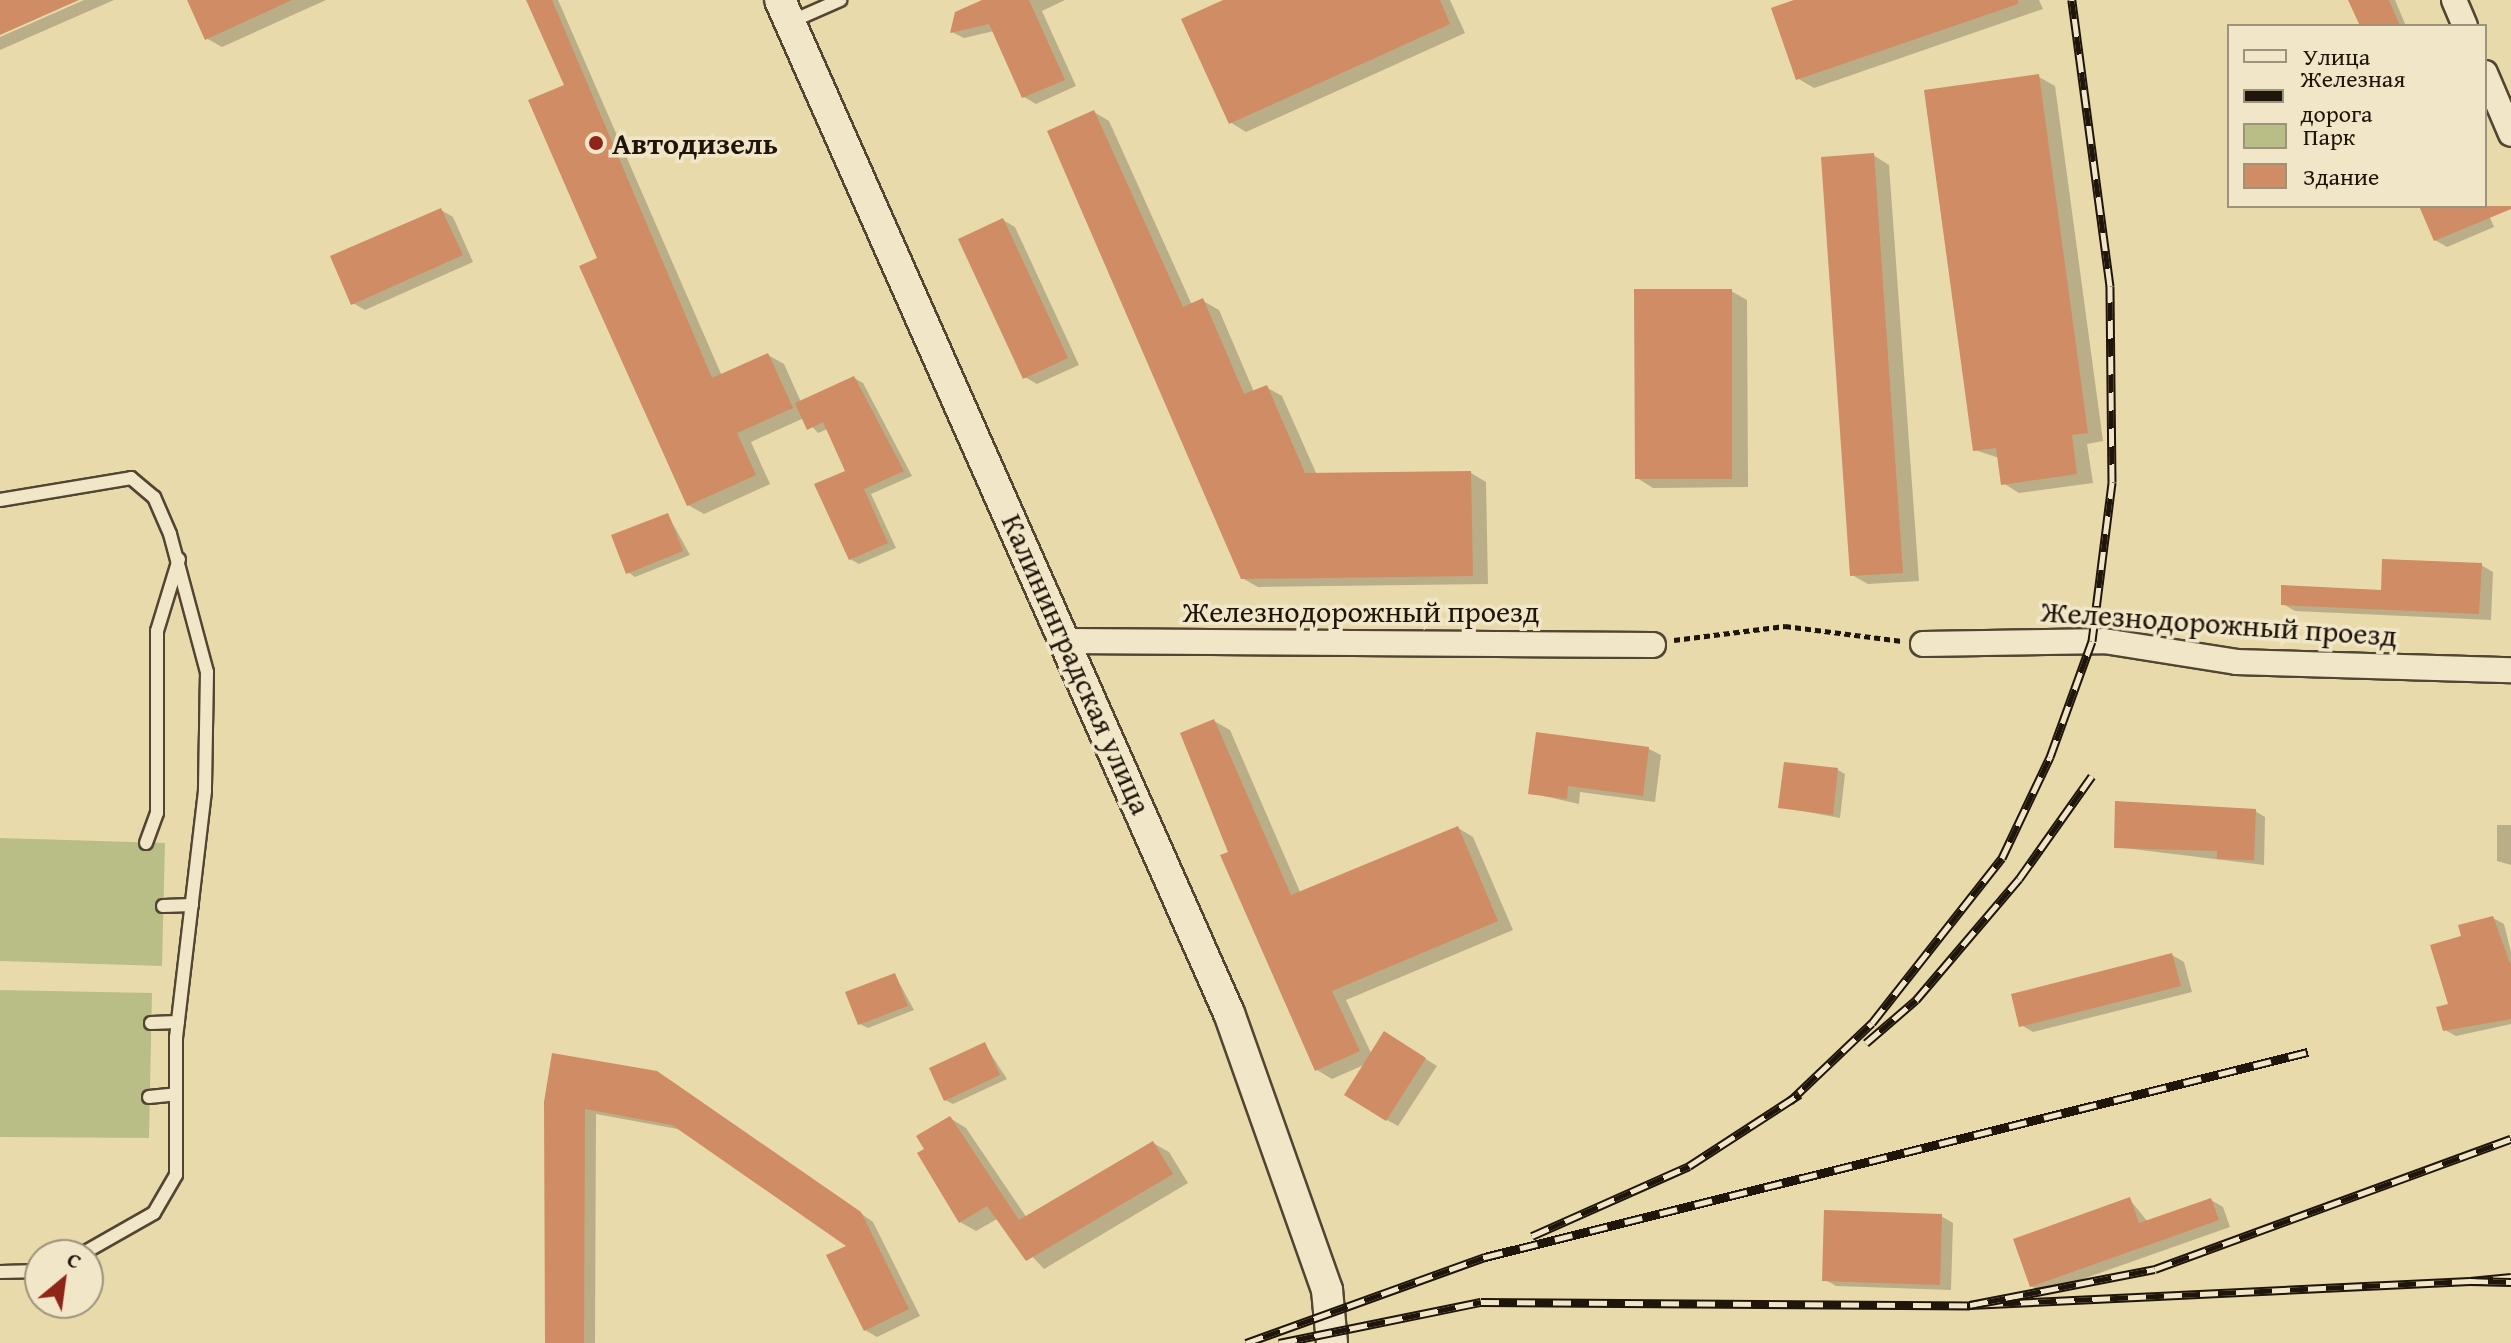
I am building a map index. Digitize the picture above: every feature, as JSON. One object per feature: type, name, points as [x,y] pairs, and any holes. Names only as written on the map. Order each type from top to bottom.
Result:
[{"type":"street","points":[[2454,0],[2464,24]]},
{"type":"street","name":"Калининградская улица","points":[[785,11],[1068,641],[1285,1158],[1327,1290],[1332,1343]]},
{"type":"street","points":[[2487,78],[2511,134]]},
{"type":"street","name":"Железнодорожный проезд","points":[[1068,641],[1653,645]]},
{"type":"street","name":"Железнодорожный проезд","points":[[1923,644],[2104,641],[2236,662],[2511,670]]},
{"type":"lane","points":[[785,11],[840,0]]},
{"type":"lane","points":[[0,500],[131,478],[154,497],[179,559],[207,672],[192,905],[178,1022],[168,1197],[123,1237],[104,1245]]},
{"type":"lane","points":[[146,843],[157,813],[157,631],[179,559]]},
{"type":"lane","points":[[163,906],[192,905]]},
{"type":"lane","points":[[151,1023],[178,1022]]},
{"type":"lane","points":[[149,1097],[176,1094]]},
{"type":"lane","points":[[0,1272],[24,1271]]},
{"type":"path","points":[[1653,645],[1785,626],[1923,644]]},
{"type":"green space","points":[[0,838],[165,843],[162,966],[0,961]]},
{"type":"green space","points":[[0,990],[152,993],[149,1138],[0,1137]]},
{"type":"building","points":[[0,0],[79,0],[0,35]]},
{"type":"building","points":[[187,0],[292,0],[205,40]]},
{"type":"building","points":[[526,0],[552,0],[712,378],[768,353],[793,408],[737,433],[756,475],[687,506],[579,266],[597,258],[528,100],[564,85]]},
{"type":"building","points":[[982,0],[1029,0],[1065,80],[1022,98],[989,24],[950,33],[955,12]]},
{"type":"building","points":[[1223,0],[1440,0],[1450,24],[1229,124],[1181,19]]},
{"type":"building","points":[[1794,0],[2018,0],[2018,4],[1796,80],[1771,8]]},
{"type":"building","points":[[2348,0],[2389,0],[2399,24],[2359,24]]},
{"type":"building","points":[[2039,74],[2088,433],[2072,435],[2077,474],[2001,485],[1996,448],[1973,451],[1924,90]]},
{"type":"building","points":[[1094,110],[1183,307],[1203,298],[1244,394],[1267,385],[1305,473],[1471,471],[1473,576],[1241,579],[1047,131]]},
{"type":"building","points":[[1874,153],[1903,573],[1850,576],[1821,157]]},
{"type":"building","points":[[2511,206],[2511,209],[2434,241],[2420,208]]},
{"type":"building","points":[[441,208],[463,255],[351,305],[330,256]]},
{"type":"building","points":[[1003,218],[1068,358],[1023,379],[958,239]]},
{"type":"building","points":[[1634,289],[1732,289],[1732,479],[1635,479]]},
{"type":"building","points":[[854,376],[904,471],[864,489],[888,543],[849,560],[814,484],[845,471],[823,422],[807,430],[795,403]]},
{"type":"building","points":[[668,513],[683,551],[626,574],[611,535]]},
{"type":"building","points":[[2382,559],[2482,563],[2479,614],[2281,605],[2281,585],[2381,590]]},
{"type":"building","points":[[1214,719],[1291,895],[1458,826],[1498,921],[1332,991],[1360,1051],[1315,1071],[1220,855],[1228,852],[1180,733]]},
{"type":"building","points":[[1536,732],[1649,747],[1643,796],[1568,786],[1567,799],[1528,794]]},
{"type":"building","points":[[1784,762],[1838,768],[1833,815],[1778,808]]},
{"type":"building","points":[[2115,801],[2256,809],[2254,860],[2217,859],[2217,851],[2114,848]]},
{"type":"building","points":[[2493,916],[2511,966],[2511,1019],[2443,1031],[2436,1007],[2448,1004],[2430,945],[2461,936],[2458,925]]},
{"type":"building","points":[[2172,953],[2181,986],[2019,1027],[2011,994]]},
{"type":"building","points":[[895,973],[908,1006],[858,1025],[845,992]]},
{"type":"building","points":[[1384,1031],[1426,1058],[1386,1121],[1344,1095]]},
{"type":"building","points":[[985,1042],[1000,1075],[944,1101],[929,1068]]},
{"type":"building","points":[[552,1053],[657,1071],[861,1212],[909,1309],[864,1331],[826,1255],[846,1246],[672,1125],[585,1109],[584,1343],[545,1343],[544,1102]]},
{"type":"building","points":[[950,1116],[1019,1220],[1153,1141],[1173,1174],[1026,1261],[987,1206],[959,1223],[917,1153],[924,1149],[916,1136]]},
{"type":"building","points":[[2130,1197],[2139,1223],[2211,1198],[2219,1220],[2030,1287],[2013,1239]]},
{"type":"building","points":[[1824,1210],[1942,1214],[1940,1285],[1822,1281]]},
{"type":"railway","points":[[1790,1101],[1872,1023],[2002,858],[2050,757],[2092,641],[2112,482],[2110,286],[2072,0]]},
{"type":"railway","points":[[1866,1043],[1916,1000],[2019,879],[2092,776]]},
{"type":"railway","points":[[1246,1343],[1485,1257],[2308,1052]]},
{"type":"railway","points":[[1532,1236],[1689,1166],[1800,1094]]},
{"type":"railway","points":[[2470,1281],[1970,1305],[2155,1269],[2511,1139]]},
{"type":"railway","points":[[2511,1277],[2470,1281],[2511,1282]]},
{"type":"railway","points":[[1279,1343],[1481,1302],[1970,1305]]},
{"type":"place","name":"Автодизель","points":[[596,143]]}]
